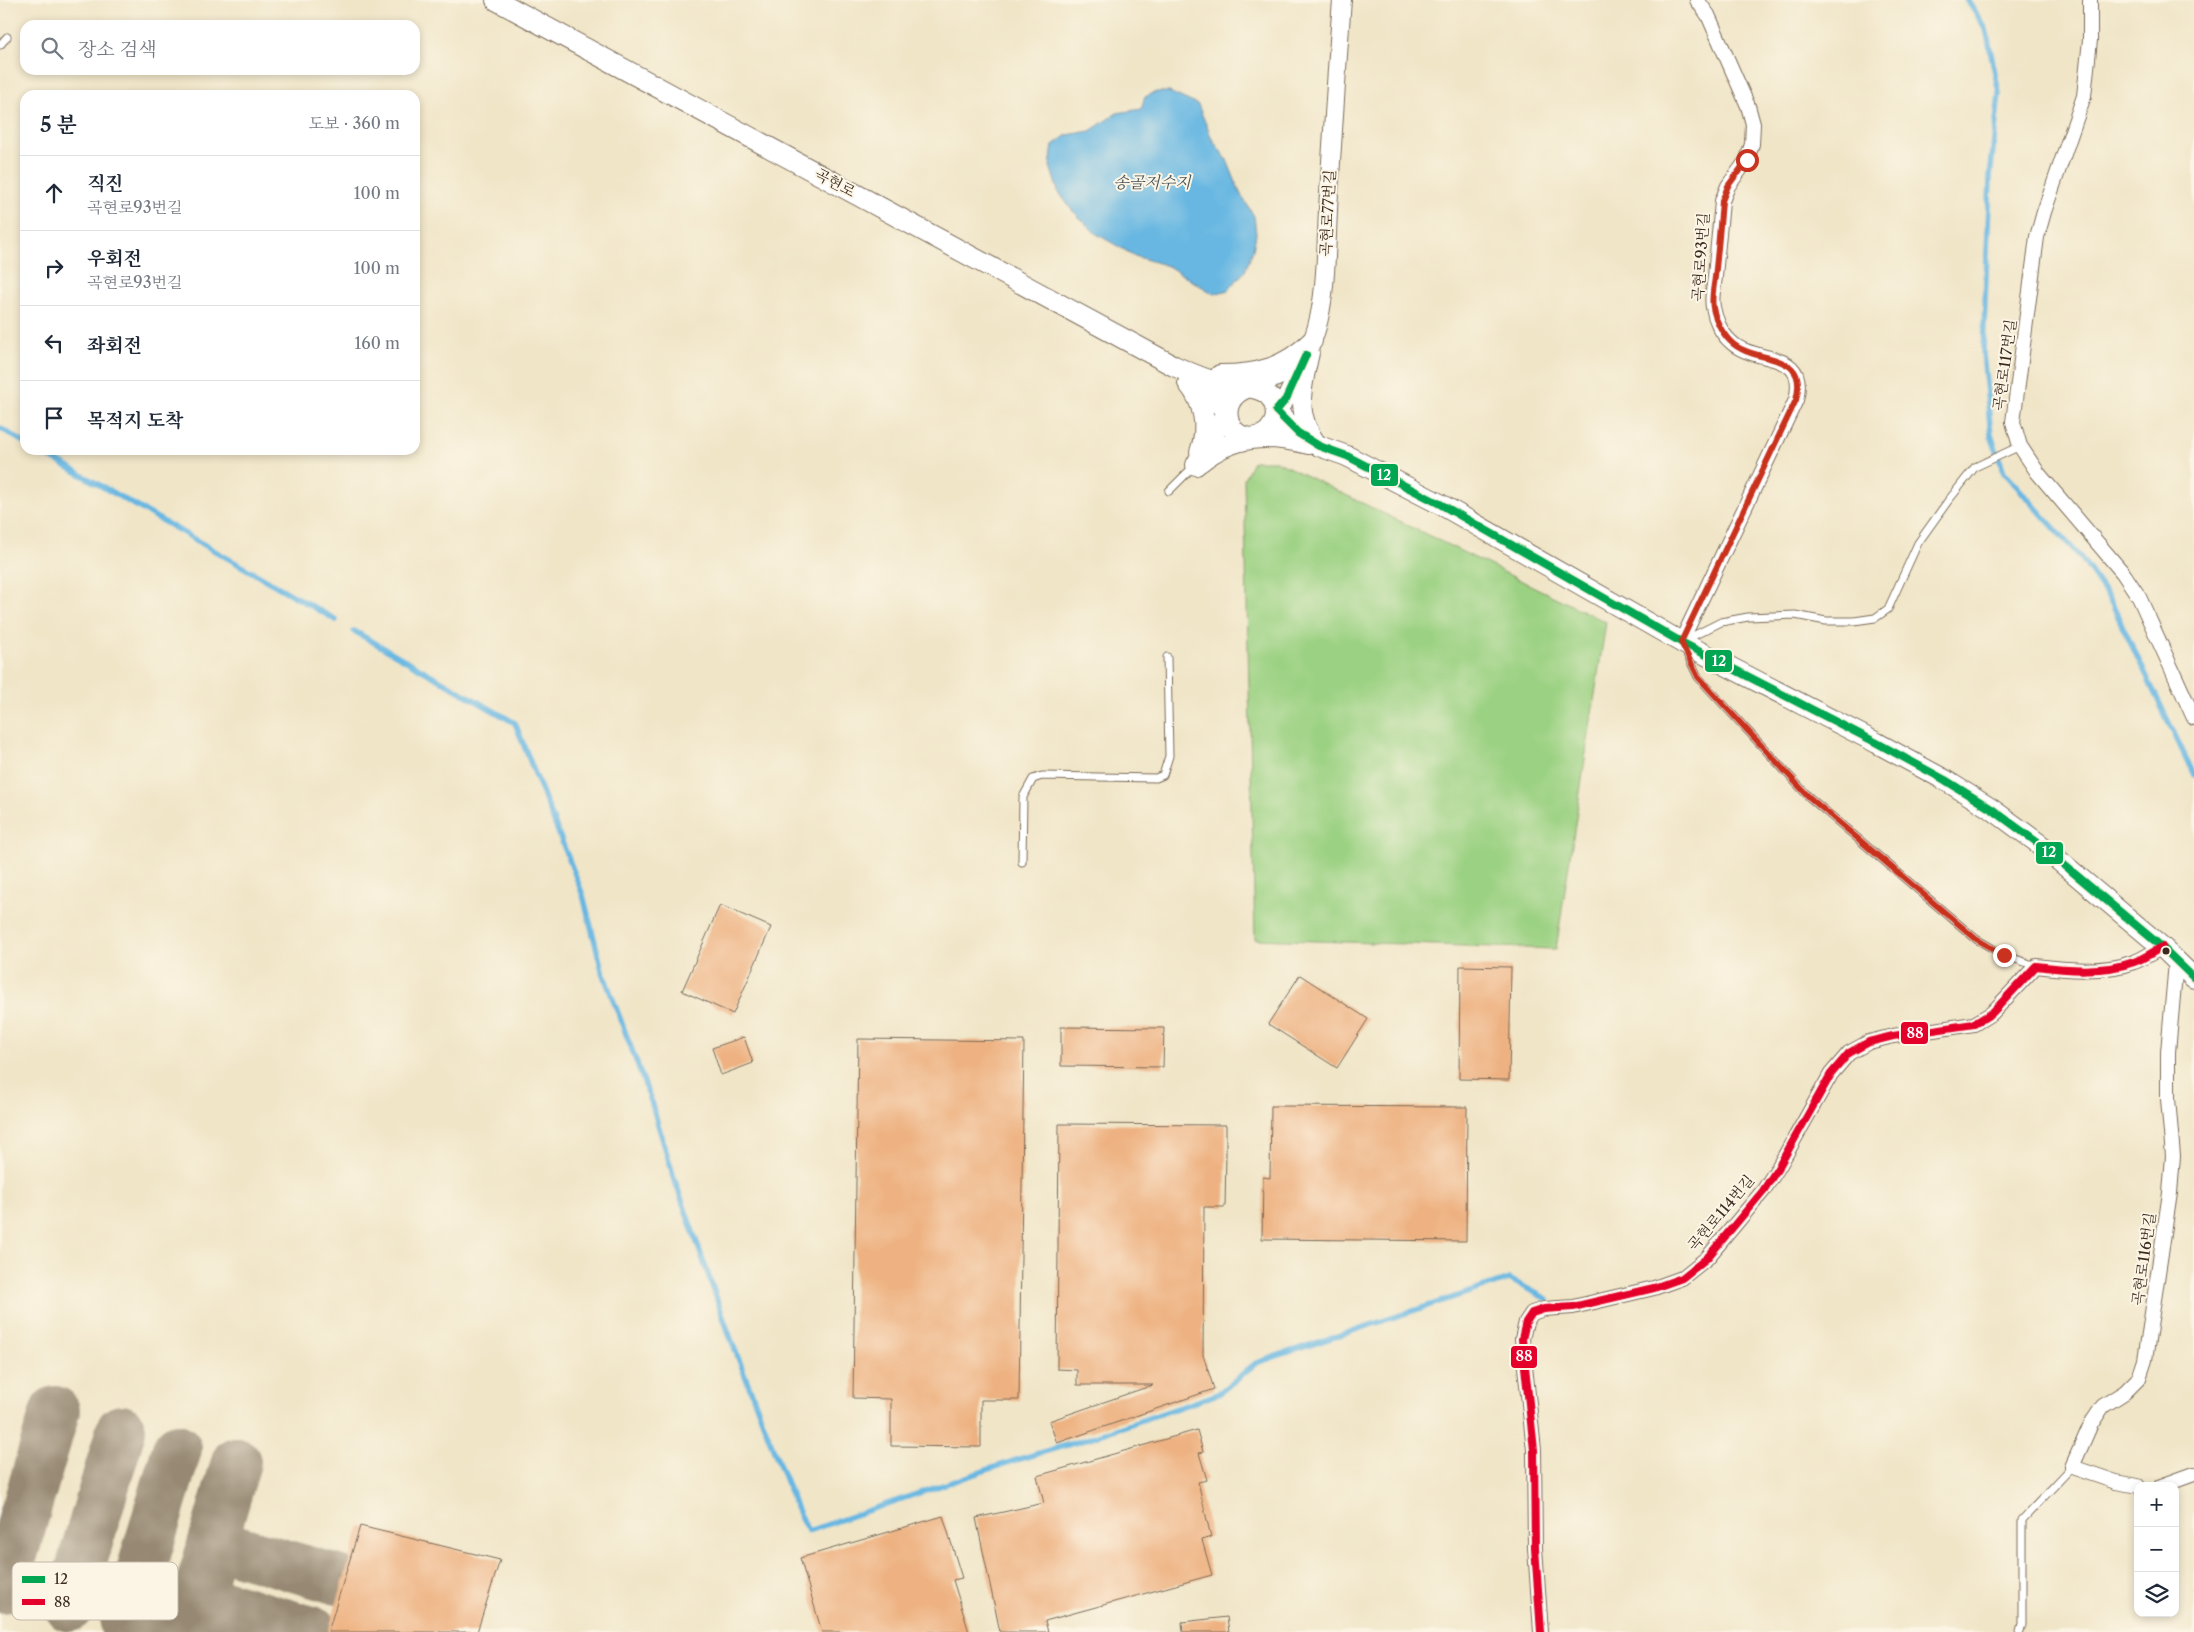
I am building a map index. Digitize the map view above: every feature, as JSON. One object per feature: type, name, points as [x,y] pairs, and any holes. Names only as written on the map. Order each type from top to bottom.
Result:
[{"type":"main road","name":"곡현로","points":[[496,0],[1174,366]]},
{"type":"main road","points":[[1174,366],[1202,374],[1234,375],[1250,373],[1278,366],[1291,360],[1312,341]]},
{"type":"main road","points":[[1174,366],[1226,385],[1263,391],[1269,396],[1276,411],[1298,434],[1319,446]]},
{"type":"main road","points":[[1174,366],[1203,388],[1227,411],[1228,419],[1236,432],[1249,442]]},
{"type":"main road","points":[[1174,366],[1197,395],[1202,408],[1204,432],[1196,465]]},
{"type":"main road","points":[[1196,465],[1227,411],[1233,396],[1247,388]]},
{"type":"main road","points":[[1249,442],[1267,432],[1272,426],[1276,411]]},
{"type":"main road","points":[[1196,465],[1216,451],[1249,442],[1283,439],[1319,446],[1347,456],[1440,504],[1681,642],[1945,780],[1993,810],[2038,843],[2162,947],[2194,978]]},
{"type":"street","name":"곡현로77번길","points":[[1247,388],[1275,378],[1296,366],[1312,341],[1317,323],[1325,271],[1342,0]]},
{"type":"street","name":"곡현로93번길","points":[[1681,642],[1796,400],[1800,386],[1796,373],[1786,362],[1744,350],[1730,342],[1720,327],[1712,307],[1722,201],[1728,186],[1747,160],[1752,144],[1753,124],[1748,106],[1708,15],[1697,0]]},
{"type":"street","name":"곡현로117번길","points":[[2090,0],[2090,40],[2084,96],[2037,237],[2014,422],[2020,446],[2038,473],[2123,573],[2139,596],[2194,718]]},
{"type":"street","points":[[1276,411],[1286,399],[1312,341]]},
{"type":"street","points":[[1312,341],[1304,373],[1302,407],[1305,424],[1319,446]]},
{"type":"street","points":[[2036,966],[2069,970],[2103,968],[2133,962],[2162,947]]},
{"type":"street","name":"곡현로116번길","points":[[2072,1467],[2091,1424],[2103,1406],[2125,1392],[2139,1378],[2145,1360],[2170,1193],[2173,1156],[2168,1098],[2168,1052],[2176,962]]},
{"type":"street","name":"곡현로114번길","points":[[1541,1632],[1535,1548],[1534,1450],[1522,1339],[1526,1322],[1532,1312],[1544,1309],[1574,1307],[1654,1288],[1682,1278],[1707,1258],[1763,1191],[1831,1074],[1849,1054],[1869,1042],[1893,1036],[1974,1024],[1992,1013],[2036,966]]},
{"type":"street","points":[[2072,1467],[2116,1482],[2134,1485]]},
{"type":"street","points":[[2172,1482],[2194,1474]]},
{"type":"lane","points":[[0,45],[8,37]]},
{"type":"lane","points":[[2020,446],[1975,467],[1918,543],[1888,609],[1875,618],[1854,621],[1826,621],[1794,615],[1748,617],[1721,622],[1681,642],[1698,677],[1809,797],[1976,939],[2004,955],[2036,966]]},
{"type":"lane","points":[[1169,491],[1196,465]]},
{"type":"lane","points":[[1022,862],[1023,797],[1033,779],[1042,776],[1156,778],[1163,775],[1169,756],[1168,657]]},
{"type":"lane","points":[[2020,1632],[2022,1625],[2022,1520],[2072,1467]]},
{"type":"green space","points":[[1253,461],[1276,461],[1606,622],[1556,949],[1255,939],[1244,479]]},
{"type":"water","name":"송골저수지","points":[[1156,92],[1169,92],[1198,105],[1212,139],[1227,160],[1240,193],[1254,216],[1256,234],[1253,250],[1245,271],[1228,290],[1214,294],[1168,266],[1135,256],[1095,233],[1071,209],[1058,191],[1050,166],[1053,145],[1067,135],[1090,131],[1117,113],[1141,109],[1145,97]]},
{"type":"building","points":[[720,905],[771,927],[733,1014],[682,991]]},
{"type":"building","points":[[1460,966],[1511,967],[1509,1080],[1459,1079]]},
{"type":"building","points":[[1300,975],[1368,1019],[1337,1068],[1268,1024]]},
{"type":"building","points":[[1061,1027],[1164,1028],[1163,1067],[1061,1066]]},
{"type":"building","points":[[744,1037],[753,1063],[721,1075],[712,1048]]},
{"type":"building","points":[[858,1039],[1024,1041],[1019,1400],[981,1400],[981,1447],[891,1446],[891,1399],[853,1398]]},
{"type":"building","points":[[1271,1106],[1467,1107],[1466,1241],[1262,1239],[1263,1177],[1270,1178]]},
{"type":"building","points":[[1059,1124],[1226,1125],[1226,1154],[1225,1207],[1204,1207],[1203,1355],[1214,1389],[1057,1443],[1049,1421],[1153,1385],[1077,1385],[1077,1370],[1057,1369]]},
{"type":"building","points":[[1197,1430],[1203,1452],[1199,1453],[1207,1480],[1198,1482],[1211,1537],[1202,1540],[1212,1575],[1045,1621],[1048,1632],[1000,1632],[976,1518],[1044,1503],[1037,1476]]},
{"type":"building","points":[[943,1516],[962,1578],[953,1580],[969,1632],[822,1632],[800,1558]]},
{"type":"building","points":[[360,1526],[500,1560],[477,1632],[328,1632]]},
{"type":"building","points":[[1227,1617],[1229,1632],[1183,1632],[1182,1622]]},
{"type":"waterway","points":[[1967,0],[1986,29],[1999,93],[1990,178],[1983,353],[1991,435],[2004,472],[2082,559],[2109,598],[2194,775]]},
{"type":"waterway","points":[[0,428],[20,440]]},
{"type":"waterway","points":[[47,455],[336,620]]},
{"type":"waterway","points":[[354,631],[515,723],[583,895],[602,970],[651,1101],[675,1181],[732,1342],[797,1510],[808,1531],[1218,1394],[1256,1363],[1509,1279],[1547,1299]]},
{"type":"taxiway","points":[[3,1588],[55,1411]]},
{"type":"taxiway","points":[[82,1562],[121,1430]]},
{"type":"taxiway","points":[[144,1562],[177,1449]]},
{"type":"taxiway","points":[[187,1632],[236,1462]]},
{"type":"taxiway","points":[[213,1543],[338,1580]]},
{"type":"taxiway","points":[[199,1598],[315,1632]]},
{"type":"taxiway","points":[[178,1616],[193,1610],[203,1632]]},
{"type":"taxiway","points":[[127,1620],[125,1626],[169,1620]]},
{"type":"transit line","name":"12","points":[[1306,355],[1286,399],[1276,411],[1298,433],[1319,446],[1347,456],[1440,504],[1681,642],[1945,780],[1993,810],[2038,843],[2162,947],[2194,978]]},
{"type":"transit line","name":"88","points":[[1541,1632],[1535,1548],[1534,1450],[1522,1339],[1526,1322],[1532,1313],[1544,1309],[1573,1307],[1654,1288],[1682,1278],[1707,1258],[1763,1191],[1831,1074],[1849,1053],[1869,1042],[1893,1036],[1974,1024],[1992,1013],[2036,966],[2073,969],[2110,968],[2137,961],[2162,947]]},
{"type":"route","points":[[1747,160],[1728,186],[1722,201],[1712,307],[1720,327],[1730,342],[1744,350],[1786,362],[1796,373],[1800,386],[1796,400],[1681,642],[1698,677],[1809,797],[1976,939],[2004,955]]}]
